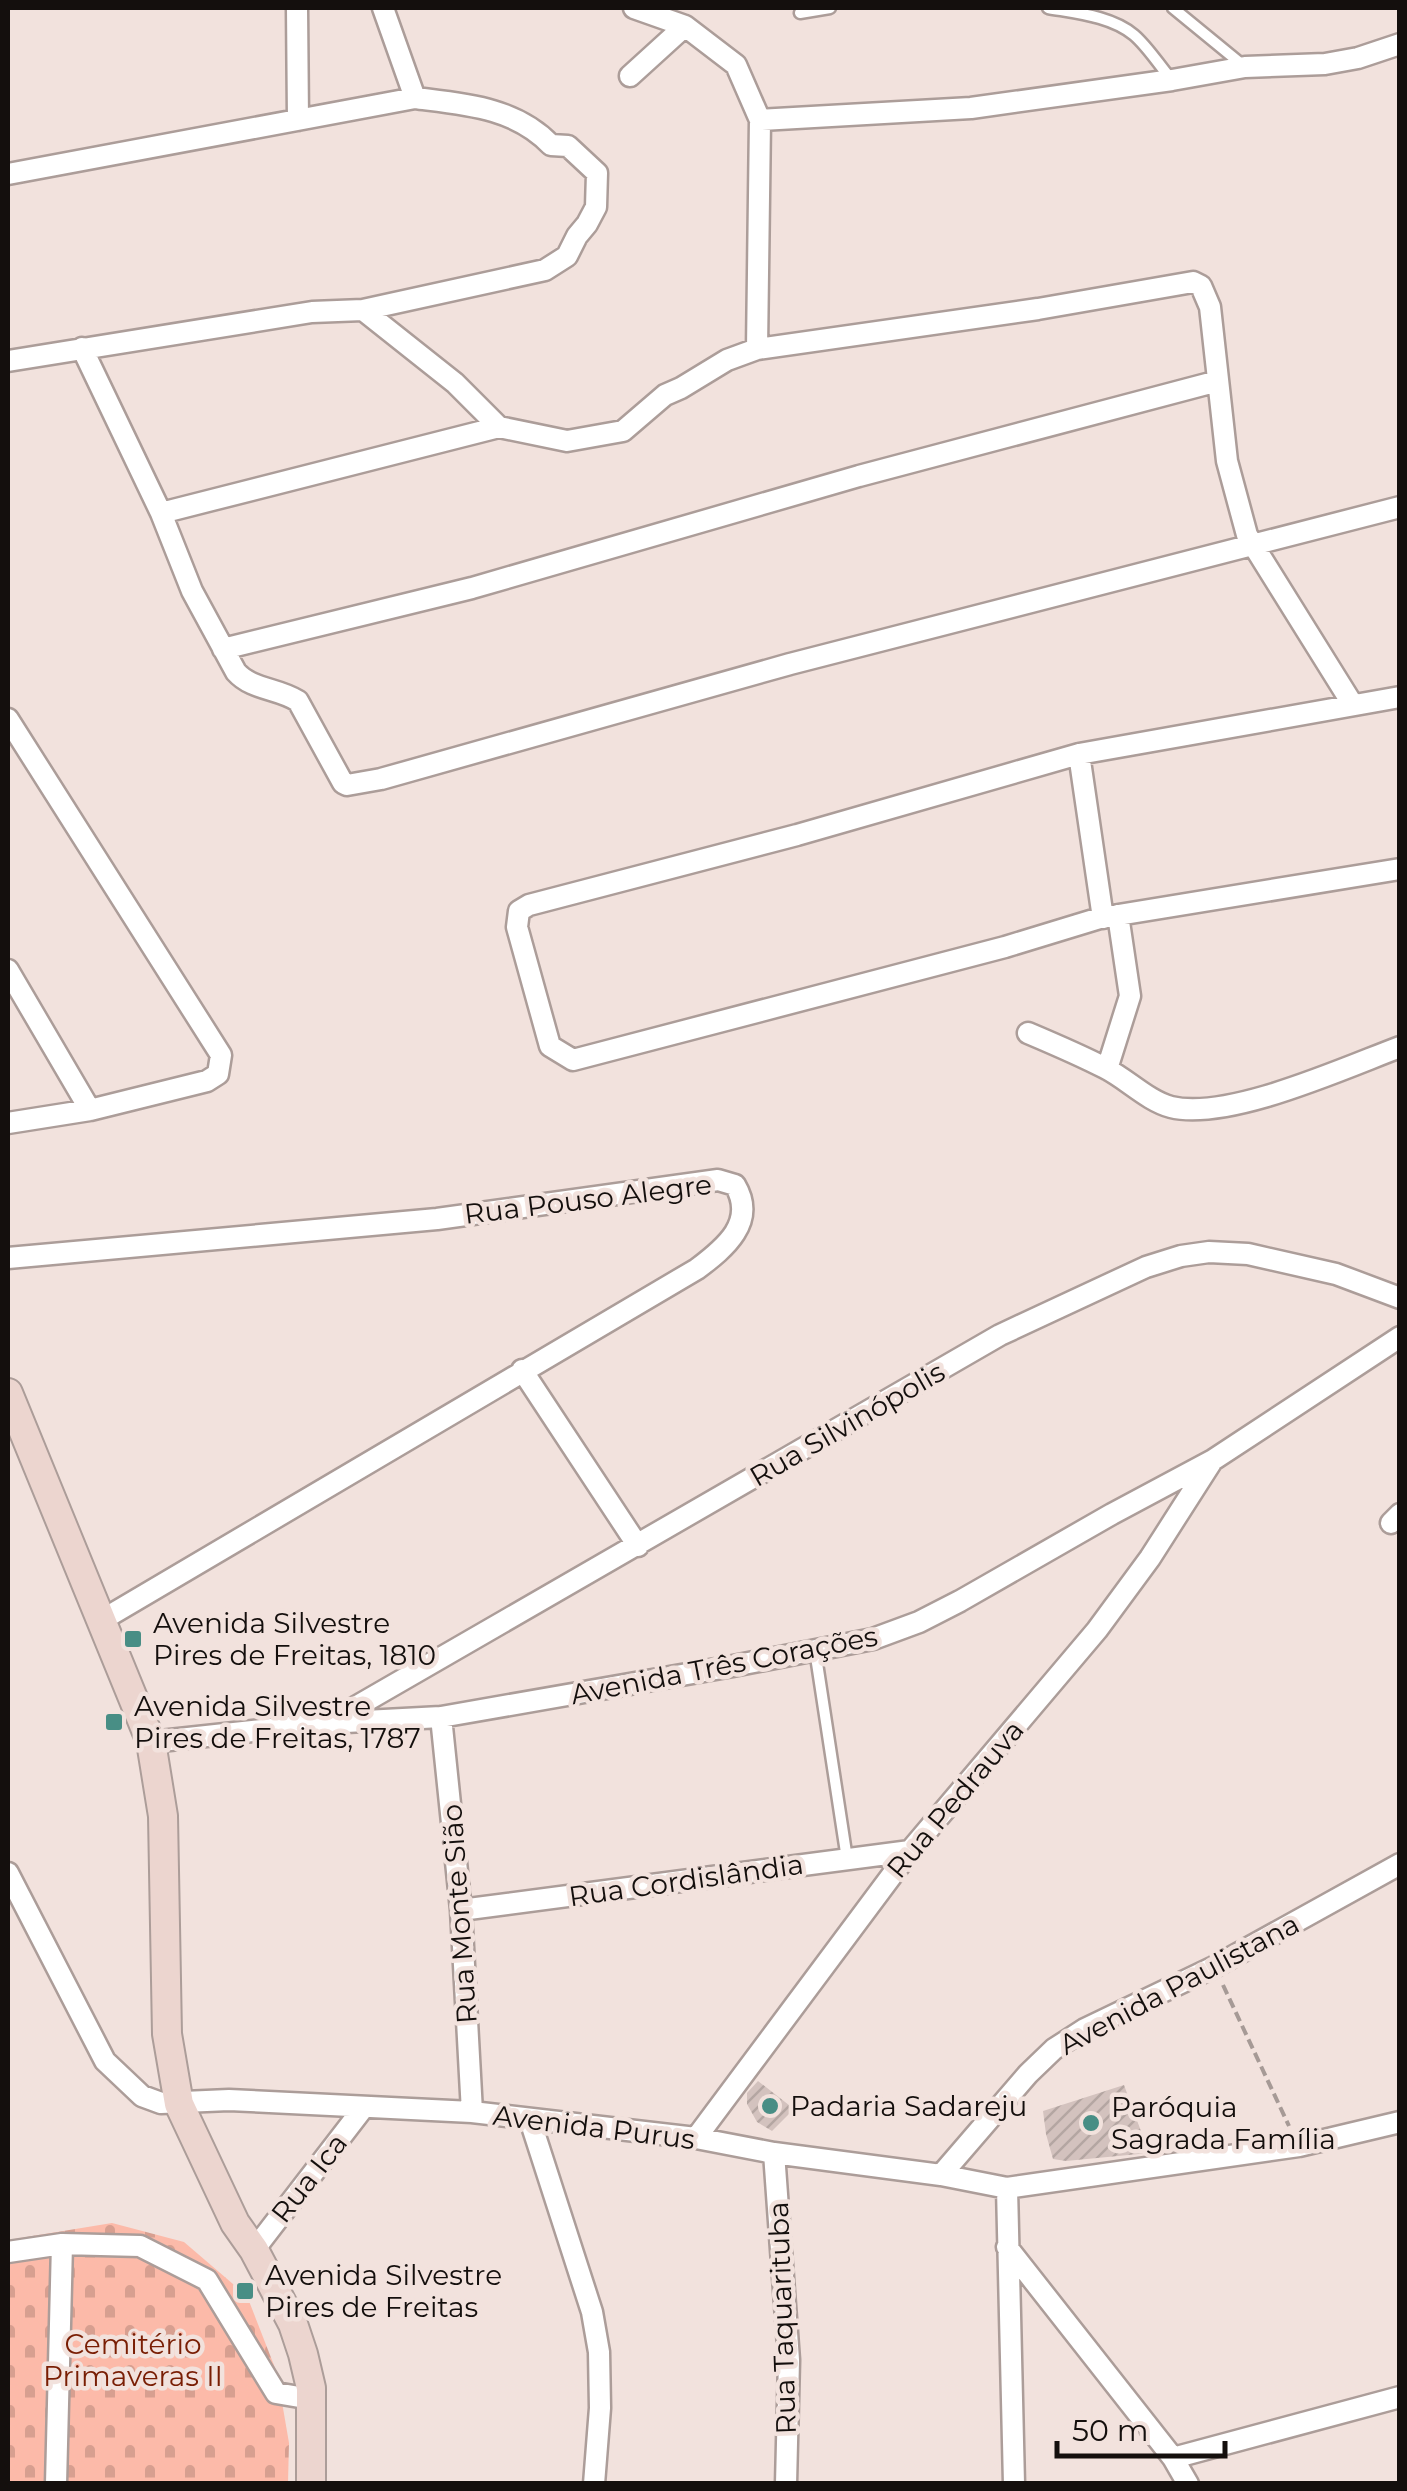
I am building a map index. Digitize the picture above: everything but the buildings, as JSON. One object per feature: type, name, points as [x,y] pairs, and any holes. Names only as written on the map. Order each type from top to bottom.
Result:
[{"type":"main road","points":[[8,1393],[150,1742],[162,1816],[167,2034],[178,2104],[235,2224],[254,2250],[293,2324],[311,2398],[311,2484]]},
{"type":"street","points":[[296,8],[298,120]]},
{"type":"street","points":[[383,8],[414,98]]},
{"type":"street","points":[[634,8],[685,26],[736,65],[760,120],[758,349]]},
{"type":"street","points":[[630,76],[685,26]]},
{"type":"street","points":[[760,120],[971,108],[1245,67],[1325,64],[1400,44]]},
{"type":"street","points":[[8,174],[414,98],[487,108],[540,133],[551,144],[568,146],[597,173],[596,207],[567,256],[545,270],[363,310],[312,312],[8,361]]},
{"type":"street","points":[[161,514],[499,427],[568,441],[622,431],[665,395],[727,360],[758,349],[1038,309],[1193,282],[1201,286],[1210,308],[1227,461],[1246,535],[1354,705]]},
{"type":"street","points":[[363,310],[455,383],[499,427]]},
{"type":"street","points":[[82,348],[161,514],[192,591],[236,672],[245,682],[288,694],[298,701],[343,783],[350,786],[790,664],[1400,507]]},
{"type":"street","points":[[223,649],[472,588],[859,476],[1218,381]]},
{"type":"street","points":[[1400,698],[1079,754],[797,835],[529,905],[519,912],[517,926],[550,1046],[573,1060],[1111,916],[1400,869]]},
{"type":"street","points":[[8,719],[221,1055],[218,1074],[207,1081],[90,1110],[8,1123]]},
{"type":"street","points":[[1079,754],[1130,996],[1107,1068]]},
{"type":"street","points":[[8,970],[90,1110]]},
{"type":"street","points":[[1028,1033],[1107,1068],[1166,1106],[1206,1110],[1278,1093],[1400,1048]]},
{"type":"street","name":"Rua Pouso Alegre","points":[[8,1258],[437,1218],[718,1180],[735,1184],[742,1197],[742,1215],[736,1232],[721,1251],[697,1268],[102,1620]]},
{"type":"street","name":"Rua Silvinópolis","points":[[328,1723],[1000,1335],[1146,1267],[1209,1252],[1248,1254],[1336,1274],[1400,1298]]},
{"type":"street","name":"Avenida Três Corações","points":[[150,1742],[328,1723],[442,1717],[873,1639],[919,1622],[1213,1460],[1400,1337]]},
{"type":"street","points":[[522,1370],[638,1546]]},
{"type":"street","name":"Rua Pedrauva","points":[[696,2138],[910,1851],[1097,1630],[1150,1558],[1213,1460]]},
{"type":"street","name":"Rua Monte Sião","points":[[442,1717],[461,1910],[472,2112]]},
{"type":"street","name":"Rua Cordislândia","points":[[461,1910],[910,1851]]},
{"type":"street","name":"Avenida Paulistana","points":[[941,2175],[1054,2049],[1084,2029],[1214,1968],[1400,1864]]},
{"type":"street","points":[[8,1873],[105,2062],[142,2096],[178,2104]]},
{"type":"street","name":"Avenida Purus","points":[[178,2104],[230,2100],[472,2112],[696,2138],[1007,2188],[1299,2146],[1400,2122]]},
{"type":"street","name":"Rua Ica","points":[[254,2250],[364,2107]]},
{"type":"street","points":[[530,2120],[592,2312],[600,2352],[594,2484]]},
{"type":"street","name":"Rua Taquarituba","points":[[774,2152],[789,2360],[786,2484]]},
{"type":"street","points":[[1007,2188],[1014,2484]]},
{"type":"street","points":[[8,2252],[62,2244],[140,2246],[206,2280],[276,2393],[311,2398]]},
{"type":"street","points":[[56,2484],[62,2244]]},
{"type":"street","points":[[1007,2246],[1173,2458],[1188,2484]]},
{"type":"street","points":[[1173,2458],[1400,2397]]},
{"type":"lane","points":[[800,13],[830,8]]},
{"type":"lane","points":[[1048,8],[1116,24],[1134,36],[1172,80]]},
{"type":"lane","points":[[1173,8],[1245,67]]},
{"type":"lane","points":[[815,1650],[847,1859]]},
{"type":"path","points":[[1214,1968],[1299,2146]]},
{"type":"green space","name":"Cemitério Primaveras II","points":[[112,2223],[184,2242],[247,2296],[277,2373],[289,2443],[288,2483],[8,2484],[8,2240]]},
{"type":"place","name":"Avenida Silvestre Pires de Freitas, 1810","points":[[133,1639]]},
{"type":"place","name":"Avenida Silvestre Pires de Freitas, 1787","points":[[114,1722]]},
{"type":"place","name":"Padaria Sadareju","points":[[770,2106]]},
{"type":"place","name":"Paróquia Sagrada Família","points":[[1091,2123]]},
{"type":"place","name":"Avenida Silvestre Pires de Freitas","points":[[245,2291]]}]
